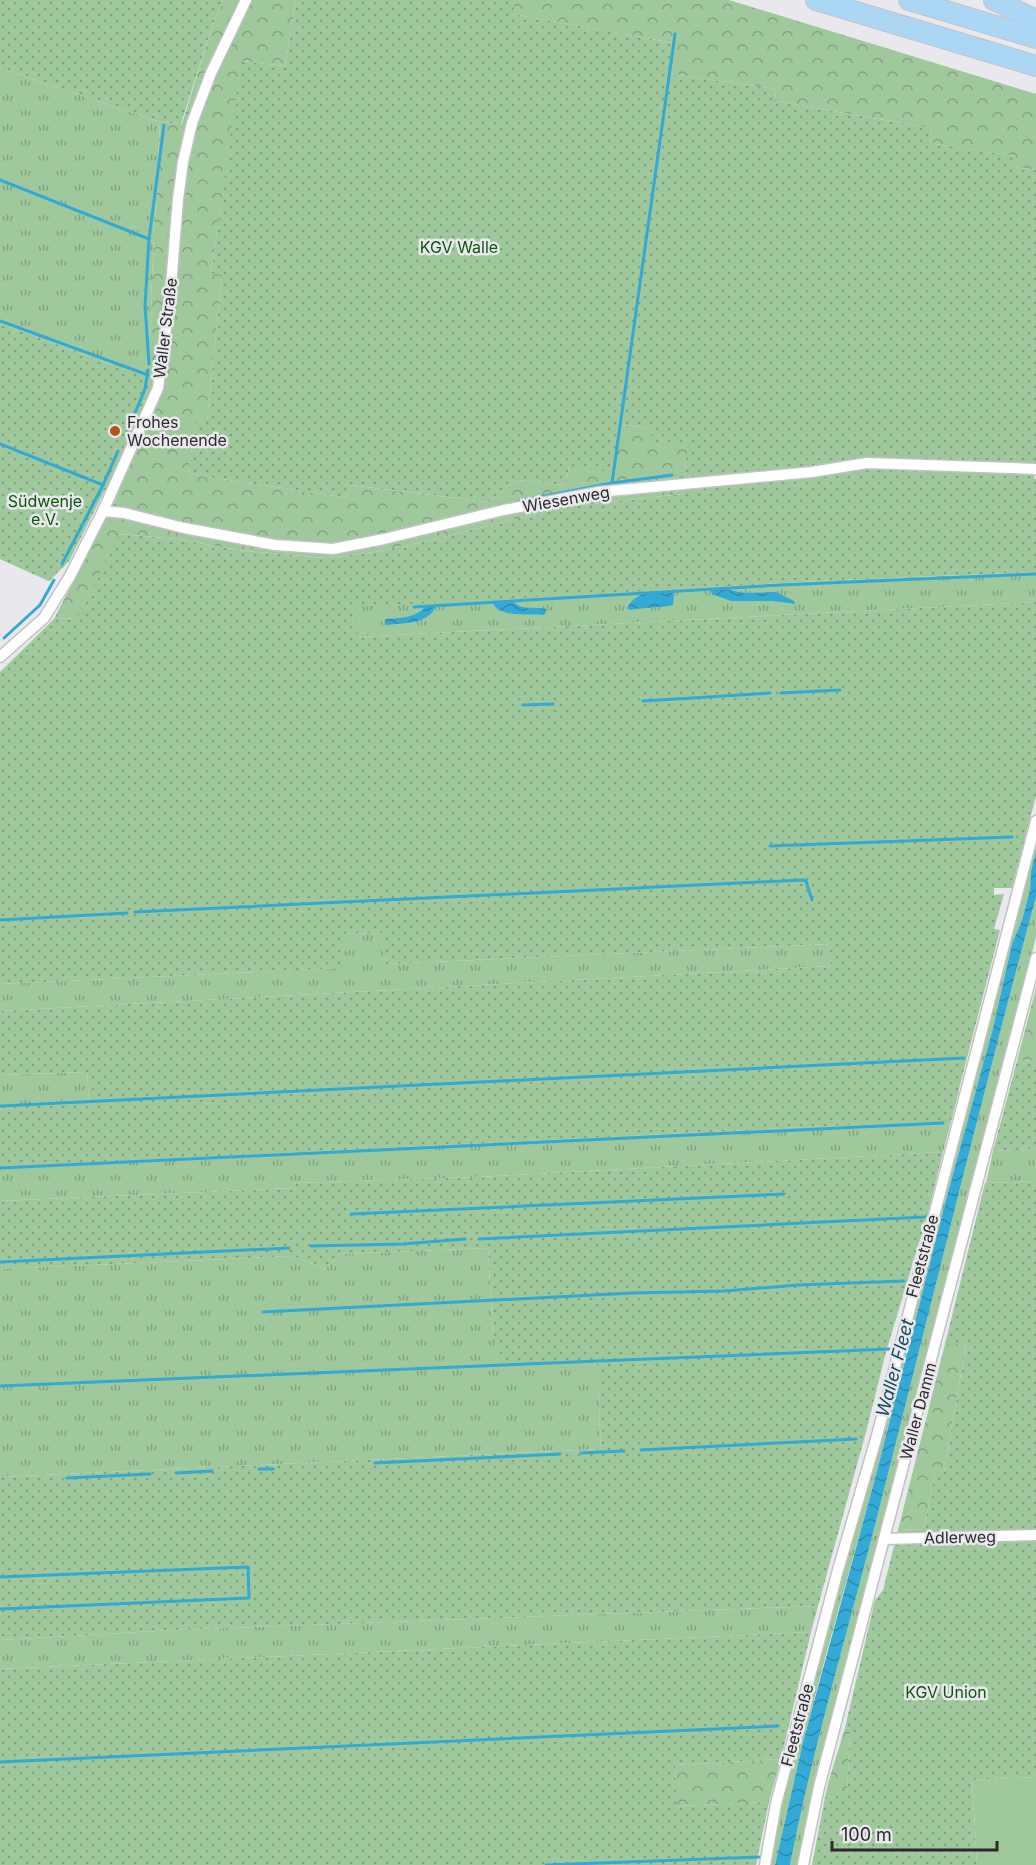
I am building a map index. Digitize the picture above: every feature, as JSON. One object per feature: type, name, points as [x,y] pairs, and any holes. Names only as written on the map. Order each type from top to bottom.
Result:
[{"type":"highway","points":[[816,0],[1036,66]]},
{"type":"highway","points":[[909,0],[1036,38]]},
{"type":"highway","points":[[993,0],[1036,20]]},
{"type":"street","name":"Waller Straße","points":[[0,657],[44,618],[70,576],[103,511],[158,388],[170,298],[178,199],[188,143],[200,98],[246,0]]},
{"type":"street","name":"Wiesenweg","points":[[103,511],[124,513],[184,528],[275,545],[333,549],[504,510],[599,492],[812,472],[867,463],[1036,469]]},
{"type":"street","name":"Fleetstraße","points":[[765,1865],[776,1804],[838,1570],[878,1432],[1036,821]]},
{"type":"street","name":"Waller Damm","points":[[803,1865],[819,1787],[1036,958]]},
{"type":"street","name":"Adlerweg","points":[[885,1539],[1036,1535]]},
{"type":"green space","points":[[0,0],[223,0],[181,124],[160,122],[0,68]]},
{"type":"green space","name":"Südwenje e.V.","points":[[223,0],[296,0],[285,66],[242,61],[211,272],[222,275],[207,421],[196,420],[188,474],[349,498],[350,485],[488,502],[516,480],[566,485],[569,466],[618,425],[653,428],[651,444],[725,168],[682,494],[565,507],[423,542],[375,552],[327,558],[245,551],[177,539],[120,534],[77,618],[54,619],[116,499],[104,490],[69,561],[49,581],[0,559],[126,370],[145,371],[152,317],[151,296],[160,122],[182,124],[211,30]]},
{"type":"green space","name":"KGV Walle","points":[[296,0],[514,0],[513,14],[674,43],[670,74],[776,89],[775,101],[931,128],[930,143],[1014,156],[1013,167],[1036,170],[1036,464],[1034,478],[1036,479],[1036,572],[839,580],[356,607],[357,637],[1036,602],[1036,796],[1012,888],[994,888],[994,895],[1004,894],[994,929],[1000,930],[951,1120],[0,1167],[0,1105],[89,1101],[87,1072],[0,1075],[0,1011],[831,966],[829,944],[386,964],[383,933],[342,934],[343,968],[0,984],[0,672],[54,619],[77,618],[119,534],[177,539],[245,551],[327,558],[375,552],[423,542],[565,507],[682,494],[688,445],[650,444],[652,428],[619,425],[614,472],[569,467],[566,485],[516,480],[488,502],[351,485],[349,498],[188,474],[196,419],[207,420],[222,275],[211,273],[241,61],[285,66]]},
{"type":"green space","points":[[514,0],[729,0],[1036,94],[1036,170],[1012,167],[1013,156],[929,143],[931,128],[775,101],[776,89],[670,74],[674,43],[512,14]]},
{"type":"green space","points":[[0,68],[160,122],[151,296],[152,317],[145,371],[126,370],[0,323]]},
{"type":"green space","name":"Südwenje e.V.","points":[[0,323],[126,370],[152,372],[147,395],[105,490],[69,561],[49,581],[0,559]]},
{"type":"green space","points":[[1036,572],[1036,602],[356,637],[356,606],[839,580]]},
{"type":"green space","points":[[1036,836],[1030,890],[1022,920],[1012,944],[993,1028],[947,1196],[876,1475],[803,1742],[775,1865],[770,1865],[781,1804]]},
{"type":"green space","points":[[1036,897],[1036,937],[897,1477],[815,1777],[797,1865],[790,1865],[819,1739]]},
{"type":"green space","points":[[384,933],[386,964],[830,944],[831,966],[0,1011],[0,984],[342,968],[342,934]]},
{"type":"green space","points":[[1036,988],[1036,1060],[1017,1061]]},
{"type":"green space","points":[[1036,1060],[1036,1149],[993,1151],[1017,1061]]},
{"type":"green space","points":[[87,1072],[89,1101],[0,1105],[0,1075]]},
{"type":"green space","points":[[959,1091],[943,1152],[475,1177],[293,1183],[293,1188],[0,1201],[0,1167],[864,1124]]},
{"type":"green space","points":[[1036,1149],[1036,1181],[986,1183],[993,1151]]},
{"type":"green space","points":[[943,1152],[928,1213],[886,1352],[818,1606],[173,1630],[0,1640],[0,1477],[601,1449],[597,1363],[503,1366],[493,1336],[488,1248],[341,1254],[325,1269],[293,1256],[0,1269],[0,1201],[293,1188],[293,1183],[475,1177]]},
{"type":"green space","name":"KGV Union","points":[[1036,1181],[1036,1777],[972,1780],[977,1865],[812,1865],[825,1797],[847,1795],[850,1729],[845,1728],[875,1600],[883,1590],[898,1530],[924,1529],[935,1472],[944,1472],[966,1344],[945,1344],[985,1183]]},
{"type":"green space","points":[[488,1248],[493,1336],[597,1363],[601,1449],[0,1477],[0,1269],[293,1256],[325,1269],[341,1254]]},
{"type":"green space","points":[[966,1343],[944,1472],[935,1472],[924,1529],[898,1530],[945,1344]]},
{"type":"green space","points":[[818,1606],[811,1632],[0,1669],[0,1640],[173,1630]]},
{"type":"green space","points":[[811,1632],[781,1759],[675,1765],[677,1806],[769,1802],[756,1865],[0,1865],[0,1669]]},
{"type":"green space","points":[[845,1728],[850,1729],[847,1796],[825,1797],[829,1780]]},
{"type":"green space","points":[[781,1759],[769,1802],[676,1806],[675,1765]]},
{"type":"green space","points":[[1036,1777],[1036,1865],[977,1865],[972,1780]]},
{"type":"water","points":[[726,589],[744,593],[776,592],[794,601],[795,604],[774,601],[731,601],[712,594],[710,590]]},
{"type":"water","points":[[654,592],[674,592],[673,605],[630,610],[627,608],[631,602],[642,595]]},
{"type":"water","points":[[513,601],[524,607],[546,609],[546,612],[544,615],[508,613],[501,611],[492,602]]},
{"type":"water","points":[[436,605],[433,611],[423,619],[387,625],[385,622],[386,619],[407,617],[418,613],[426,606]]},
{"type":"water","points":[[1036,852],[1036,897],[819,1739],[790,1865],[775,1865],[803,1742],[876,1475],[947,1196],[993,1028],[1012,944],[1022,920],[1030,890],[1031,871]]},
{"type":"waterway","points":[[612,483],[675,34]]},
{"type":"waterway","points":[[149,364],[145,306],[149,239],[164,125]]},
{"type":"waterway","points":[[0,180],[149,239]]},
{"type":"waterway","points":[[0,321],[148,375]]},
{"type":"waterway","points":[[127,432],[145,389],[148,370]]},
{"type":"waterway","points":[[0,444],[103,485]]},
{"type":"waterway","points":[[62,564],[118,451]]},
{"type":"waterway","points":[[519,501],[612,483],[672,475]]},
{"type":"waterway","points":[[414,607],[780,585],[1036,574]]},
{"type":"waterway","points":[[4,638],[40,605],[54,580]]},
{"type":"waterway","points":[[781,693],[840,690]]},
{"type":"waterway","points":[[643,701],[770,693]]},
{"type":"waterway","points":[[523,705],[553,704]]},
{"type":"waterway","points":[[770,846],[1012,837]]},
{"type":"waterway","points":[[135,912],[803,880],[806,881],[812,900]]},
{"type":"waterway","points":[[0,920],[127,913]]},
{"type":"waterway","points":[[0,1106],[964,1058]]},
{"type":"waterway","points":[[0,1168],[943,1123]]},
{"type":"waterway","points":[[351,1214],[784,1194]]},
{"type":"waterway","points":[[479,1239],[925,1217]]},
{"type":"waterway","points":[[311,1246],[403,1244],[465,1239]]},
{"type":"waterway","points":[[0,1262],[289,1248]]},
{"type":"waterway","points":[[263,1312],[904,1281]]},
{"type":"waterway","name":"Waller Fleet","points":[[0,1386],[889,1349]]},
{"type":"waterway","points":[[641,1450],[856,1439]]},
{"type":"waterway","points":[[581,1453],[624,1451]]},
{"type":"waterway","points":[[375,1463],[560,1454]]},
{"type":"waterway","points":[[259,1469],[273,1469]]},
{"type":"waterway","points":[[176,1473],[212,1471]]},
{"type":"waterway","points":[[67,1478],[150,1474]]},
{"type":"waterway","points":[[0,1577],[248,1567],[249,1598],[0,1609]]},
{"type":"waterway","points":[[0,1762],[778,1726]]},
{"type":"waterway","points":[[546,1865],[760,1857]]},
{"type":"place","name":"Frohes Wochenende","points":[[115,431]]}]
